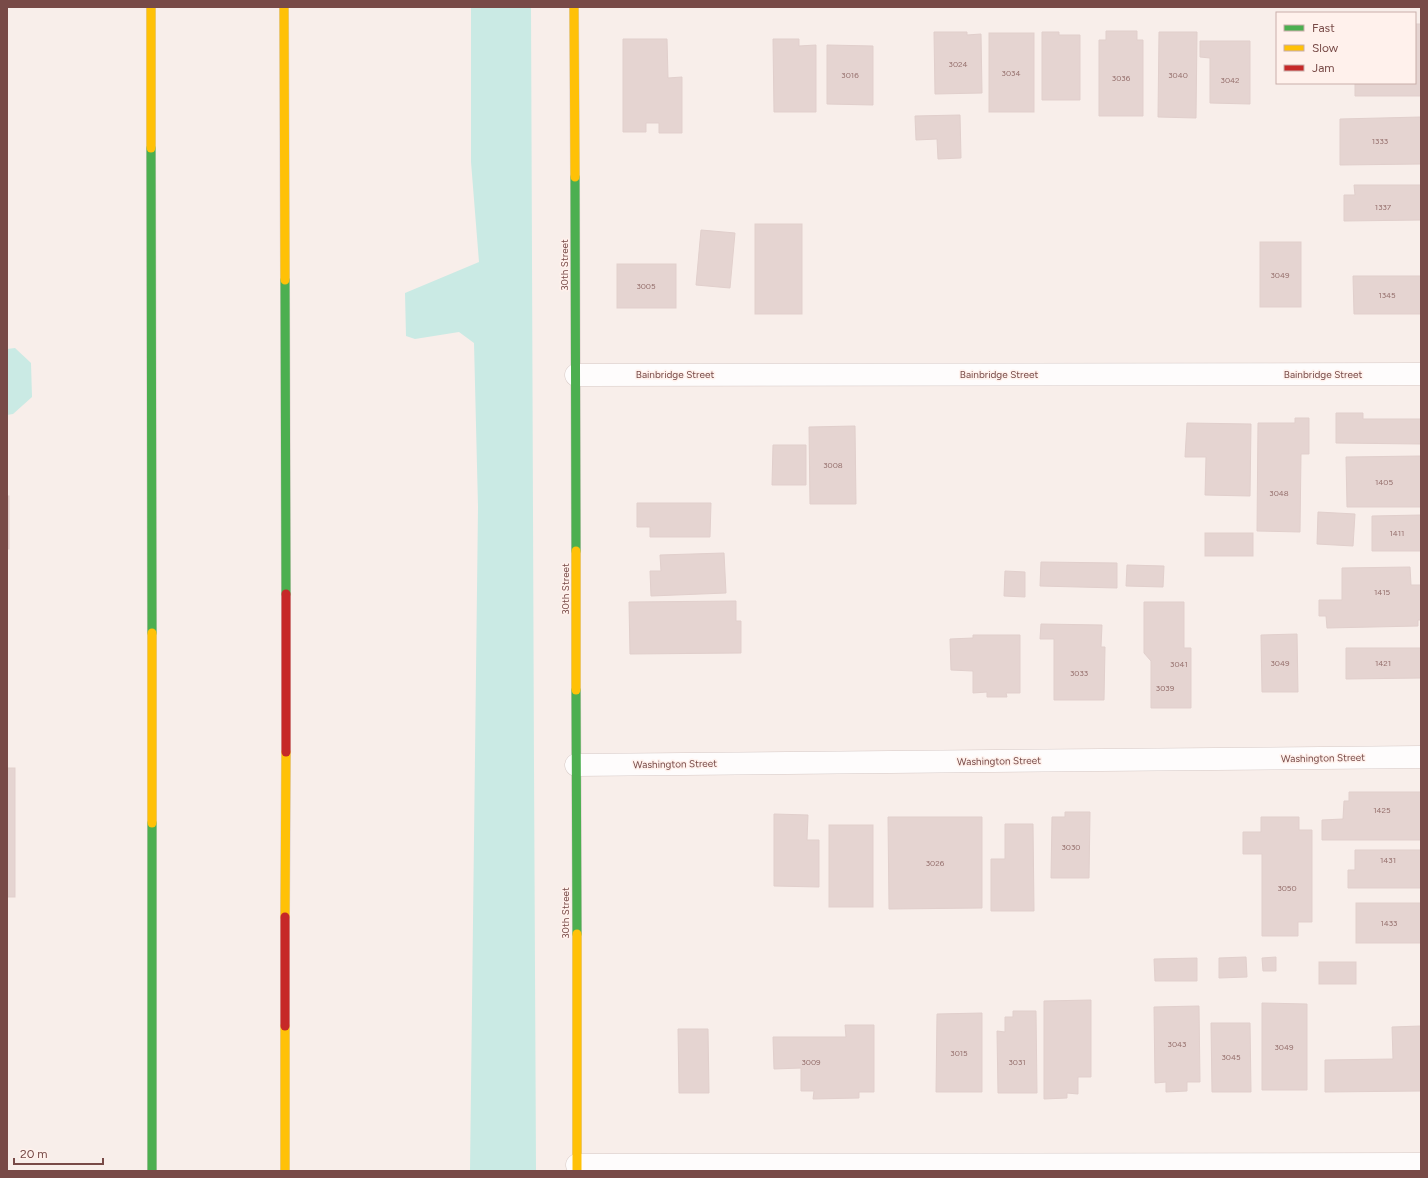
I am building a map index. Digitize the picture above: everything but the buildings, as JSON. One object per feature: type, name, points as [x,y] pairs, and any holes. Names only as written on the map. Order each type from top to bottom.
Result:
[{"type":"main road","points":[[151,7],[152,1171]]},
{"type":"main road","points":[[284,7],[286,466],[285,1171]]},
{"type":"main road","name":"30th Street","points":[[574,7],[576,375],[576,1168]]},
{"type":"street","name":"Bainbridge Street","points":[[576,375],[1421,374]]},
{"type":"street","name":"Washington Street","points":[[576,765],[1421,757]]},
{"type":"street","points":[[576,1168],[1122,1167],[1421,1164]]},
{"type":"water","points":[[471,7],[531,7],[536,1171],[470,1171],[478,507],[474,343],[459,332],[415,339],[406,336],[405,293],[479,262],[471,162]]},
{"type":"water","points":[[15,348],[31,363],[32,397],[13,414],[7,415],[7,349]]},
{"type":"traffic: fast","points":[[151,148],[152,633]]},
{"type":"traffic: fast","points":[[575,177],[576,551]]},
{"type":"traffic: fast","points":[[285,280],[286,594]]},
{"type":"traffic: fast","points":[[576,690],[577,934]]},
{"type":"traffic: fast","points":[[152,823],[152,1171]]},
{"type":"traffic: slow","points":[[151,7],[151,148]]},
{"type":"traffic: slow","points":[[284,7],[285,280]]},
{"type":"traffic: slow","points":[[574,7],[575,177]]},
{"type":"traffic: slow","points":[[576,551],[576,690]]},
{"type":"traffic: slow","points":[[152,633],[152,823]]},
{"type":"traffic: slow","points":[[285,917],[286,752]]},
{"type":"traffic: slow","points":[[577,934],[577,1171]]},
{"type":"traffic: slow","points":[[285,1026],[285,1171]]},
{"type":"traffic: jam","points":[[286,594],[286,752]]},
{"type":"traffic: jam","points":[[285,917],[285,1026]]}]
